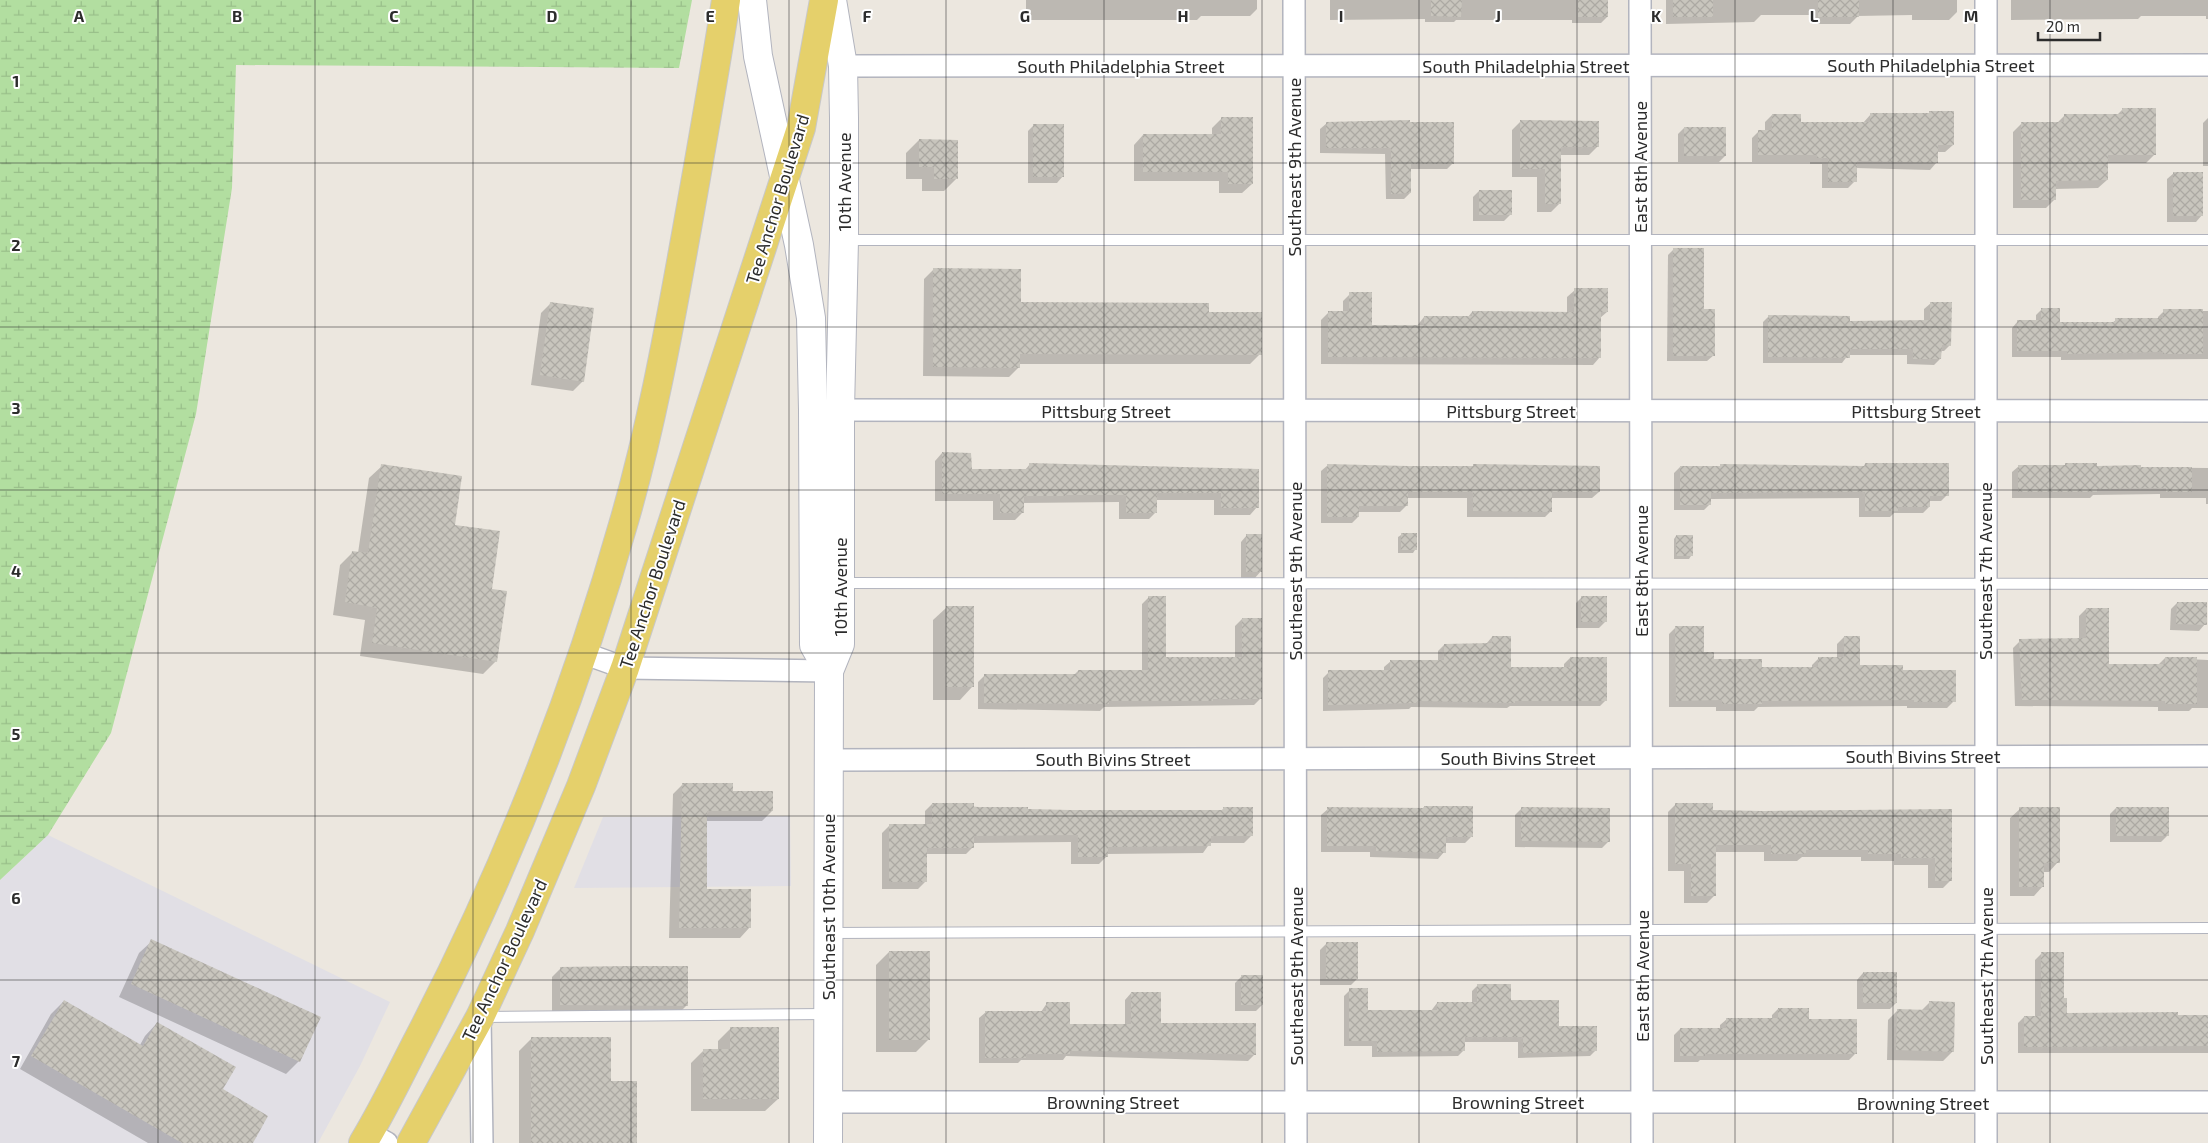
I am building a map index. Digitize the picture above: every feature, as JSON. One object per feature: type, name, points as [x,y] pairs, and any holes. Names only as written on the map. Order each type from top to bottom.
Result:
[{"type":"main road","points":[[373,1140],[481,910],[540,771],[582,654],[626,516],[658,379],[711,98],[726,0]]},
{"type":"main road","name":"10th Avenue","points":[[752,0],[758,56],[802,262],[827,410],[840,583],[840,644],[829,671]]},
{"type":"main road","name":"Tee Anchor Boulevard","points":[[412,1143],[480,1017],[520,931],[581,786],[624,668],[803,120],[824,0]]},
{"type":"main road","name":"10th Avenue","points":[[829,671],[814,645],[827,410],[844,240],[843,66],[832,0]]},
{"type":"main road","name":"Southeast 10th Avenue","points":[[828,1143],[829,671]]},
{"type":"street","name":"Southeast 9th Avenue","points":[[1294,0],[1296,1143]]},
{"type":"street","name":"East 8th Avenue","points":[[1640,0],[1642,1143]]},
{"type":"street","name":"Southeast 7th Avenue","points":[[1986,0],[1986,1143]]},
{"type":"street","name":"South Philadelphia Street","points":[[843,66],[2208,65]]},
{"type":"street","name":"Pittsburg Street","points":[[827,410],[1295,412],[2208,411]]},
{"type":"street","points":[[582,654],[624,668],[829,671]]},
{"type":"street","name":"South Bivins Street","points":[[828,760],[1641,758],[1986,755],[2208,756]]},
{"type":"street","points":[[480,1017],[482,1143]]},
{"type":"street","name":"Browning Street","points":[[828,1102],[2208,1102]]},
{"type":"lane","points":[[844,240],[2208,240]]},
{"type":"lane","points":[[840,583],[2208,584]]},
{"type":"lane","points":[[827,933],[2208,928]]},
{"type":"lane","points":[[480,1017],[828,1014]]},
{"type":"shaded area","points":[[790,816],[791,886],[574,888],[603,817]]},
{"type":"shaded area","points":[[48,835],[390,1002],[360,1066],[318,1143],[0,1143],[0,880]]},
{"type":"green space","points":[[0,0],[692,0],[679,68],[236,65],[232,188],[196,414],[111,733],[48,835],[0,880]]},
{"type":"building","points":[[1431,0],[1462,0],[1461,17],[1431,16]]},
{"type":"building","points":[[1578,0],[1608,0],[1608,17],[1578,17]]},
{"type":"building","points":[[1673,0],[1713,0],[1713,17],[1673,17]]},
{"type":"building","points":[[1818,0],[1859,0],[1859,17],[1818,17]]},
{"type":"building","points":[[2122,108],[2156,108],[2156,155],[2108,155],[2108,180],[2056,181],[2056,200],[2021,200],[2021,122],[2064,122],[2064,114],[2122,114]]},
{"type":"building","points":[[1929,111],[1954,111],[1954,145],[1938,145],[1938,163],[1857,161],[1857,182],[1828,182],[1828,158],[1817,158],[1817,155],[1758,155],[1758,130],[1772,130],[1772,114],[1801,114],[1801,122],[1870,122],[1870,113],[1929,113]]},
{"type":"building","points":[[1221,117],[1253,117],[1253,184],[1228,184],[1228,172],[1143,172],[1143,134],[1221,134]]},
{"type":"building","points":[[1410,120],[1410,122],[1454,122],[1454,164],[1411,164],[1411,193],[1391,194],[1391,148],[1326,148],[1326,122]]},
{"type":"building","points":[[1520,120],[1599,121],[1599,147],[1561,147],[1561,204],[1545,204],[1545,169],[1520,169]]},
{"type":"building","points":[[1033,124],[1064,124],[1064,177],[1033,177]]},
{"type":"building","points":[[1684,127],[1726,127],[1726,156],[1684,156]]},
{"type":"building","points":[[919,139],[958,140],[958,179],[934,179],[934,167],[919,167]]},
{"type":"building","points":[[2173,172],[2203,172],[2203,216],[2173,216]]},
{"type":"building","points":[[1479,190],[1512,190],[1512,215],[1479,215]]},
{"type":"building","points":[[1673,248],[1704,248],[1704,309],[1715,309],[1715,356],[1673,356]]},
{"type":"building","points":[[933,268],[1021,269],[1021,302],[1209,303],[1209,312],[1262,312],[1262,355],[1020,354],[1020,368],[933,367]]},
{"type":"building","points":[[1574,288],[1608,288],[1608,312],[1601,312],[1601,358],[1328,357],[1328,311],[1349,311],[1349,292],[1372,292],[1372,325],[1424,325],[1424,316],[1472,316],[1472,311],[1574,312]]},
{"type":"building","points":[[550,302],[594,308],[584,382],[540,375]]},
{"type":"building","points":[[1930,302],[1952,302],[1951,346],[1942,345],[1941,359],[1913,359],[1913,349],[1850,349],[1850,358],[1768,357],[1768,315],[1850,316],[1850,321],[1930,320]]},
{"type":"building","points":[[2041,308],[2060,308],[2060,322],[2115,322],[2115,318],[2163,318],[2163,309],[2203,309],[2203,354],[2163,354],[2163,352],[2067,354],[2067,351],[2017,351],[2017,320],[2041,320]]},
{"type":"building","points":[[942,452],[971,453],[972,469],[1029,469],[1029,463],[1259,469],[1259,508],[1221,508],[1221,493],[1157,493],[1157,513],[1126,513],[1126,495],[1065,495],[1024,496],[1024,513],[1000,513],[1000,494],[942,494]]},
{"type":"building","points":[[1865,463],[1949,463],[1949,496],[1930,496],[1930,507],[1898,507],[1898,511],[1865,511],[1865,492],[1711,493],[1711,505],[1680,505],[1680,466],[1720,466],[1720,464],[1865,466]]},
{"type":"building","points":[[2065,463],[2097,463],[2097,466],[2192,467],[2192,492],[2166,492],[2166,488],[2097,489],[2097,492],[2018,492],[2018,465],[2065,465]]},
{"type":"building","points":[[381,464],[462,476],[455,525],[500,531],[492,589],[507,591],[497,662],[372,643],[377,608],[345,602],[352,551],[368,553]]},
{"type":"building","points":[[1327,464],[1600,466],[1600,492],[1552,492],[1552,512],[1473,511],[1473,492],[1408,492],[1408,506],[1359,506],[1359,517],[1327,517]]},
{"type":"building","points":[[1401,533],[1417,533],[1417,550],[1401,550]]},
{"type":"building","points":[[1246,534],[1262,534],[1262,572],[1246,572]]},
{"type":"building","points":[[1676,535],[1693,535],[1693,556],[1676,556]]},
{"type":"building","points":[[1148,596],[1166,596],[1166,657],[1242,657],[1242,618],[1262,618],[1262,699],[1109,701],[1109,704],[984,703],[984,674],[1078,674],[1078,670],[1148,670]]},
{"type":"building","points":[[1581,596],[1607,596],[1607,622],[1581,622]]},
{"type":"building","points":[[2177,602],[2207,602],[2207,625],[2176,624]]},
{"type":"building","points":[[946,606],[974,606],[974,687],[946,687]]},
{"type":"building","points":[[2086,608],[2109,608],[2109,664],[2165,664],[2165,657],[2197,657],[2197,704],[2165,704],[2165,701],[2022,700],[2019,639],[2086,638]]},
{"type":"building","points":[[1675,626],[1704,626],[1704,652],[1714,652],[1714,659],[1762,659],[1762,667],[1818,667],[1818,657],[1844,657],[1844,636],[1860,636],[1860,665],[1903,665],[1903,670],[1956,670],[1956,702],[1914,702],[1914,700],[1762,701],[1762,704],[1722,704],[1722,700],[1676,701]]},
{"type":"building","points":[[1492,636],[1511,636],[1511,667],[1570,667],[1570,657],[1607,657],[1607,701],[1515,701],[1515,703],[1417,701],[1417,703],[1328,705],[1328,670],[1390,670],[1390,660],[1444,660],[1444,644],[1492,643]]},
{"type":"building","points":[[682,783],[733,783],[733,791],[773,791],[773,811],[707,811],[707,889],[751,889],[751,928],[679,928]]},
{"type":"building","points":[[932,803],[974,803],[974,807],[1028,807],[1028,809],[1070,810],[1223,810],[1223,807],[1253,807],[1253,836],[1211,836],[1211,846],[1108,847],[1108,857],[1078,857],[1078,835],[974,836],[974,848],[927,848],[927,882],[889,882],[889,824],[932,824]]},
{"type":"building","points":[[1675,803],[1713,803],[1713,810],[1952,809],[1952,881],[1935,881],[1935,858],[1901,858],[1901,854],[1868,854],[1868,850],[1806,850],[1806,854],[1771,854],[1771,845],[1716,845],[1716,896],[1691,896],[1691,864],[1675,864]]},
{"type":"building","points":[[1424,806],[1473,806],[1473,837],[1446,837],[1446,853],[1376,851],[1376,846],[1327,846],[1327,807],[1424,808]]},
{"type":"building","points":[[1521,807],[1610,808],[1610,842],[1521,841]]},
{"type":"building","points":[[2019,807],[2060,807],[2060,863],[2044,863],[2044,887],[2019,887]]},
{"type":"building","points":[[2116,807],[2169,807],[2169,836],[2116,836]]},
{"type":"building","points":[[151,939],[321,1017],[300,1062],[131,984]]},
{"type":"building","points":[[1326,942],[1358,942],[1358,979],[1326,979]]},
{"type":"building","points":[[889,951],[930,951],[930,1040],[889,1040]]},
{"type":"building","points":[[2041,952],[2064,952],[2064,998],[2067,998],[2067,1013],[2178,1012],[2178,1015],[2208,1015],[2208,1046],[2024,1047],[2024,1016],[2041,1016]]},
{"type":"building","points":[[688,966],[688,1006],[560,1005],[560,967]]},
{"type":"building","points":[[1863,972],[1897,972],[1897,1003],[1863,1003]]},
{"type":"building","points":[[1241,975],[1263,975],[1263,1005],[1241,1005]]},
{"type":"building","points":[[1477,984],[1511,984],[1511,1000],[1559,1000],[1559,1026],[1597,1026],[1597,1051],[1523,1053],[1523,1037],[1465,1037],[1465,1051],[1377,1052],[1377,1041],[1349,1041],[1349,988],[1368,988],[1368,1010],[1437,1010],[1437,1002],[1477,1002]]},
{"type":"building","points":[[1131,992],[1161,992],[1161,1023],[1256,1023],[1256,1055],[1070,1051],[1070,1054],[1026,1054],[1026,1058],[985,1058],[985,1011],[1046,1011],[1046,1002],[1070,1002],[1070,1024],[1131,1024]]},
{"type":"building","points":[[64,1000],[143,1046],[157,1022],[236,1067],[223,1089],[268,1116],[253,1143],[182,1143],[31,1056]]},
{"type":"building","points":[[1929,1001],[1955,1002],[1954,1052],[1896,1050],[1897,1009],[1929,1010]]},
{"type":"building","points":[[1778,1008],[1809,1008],[1809,1019],[1857,1019],[1857,1054],[1705,1054],[1705,1056],[1680,1056],[1680,1028],[1726,1028],[1726,1018],[1778,1018]]},
{"type":"building","points":[[730,1027],[779,1027],[779,1099],[703,1099],[703,1049],[730,1049]]},
{"type":"building","points":[[531,1037],[611,1037],[611,1081],[637,1081],[637,1143],[531,1143]]}]
